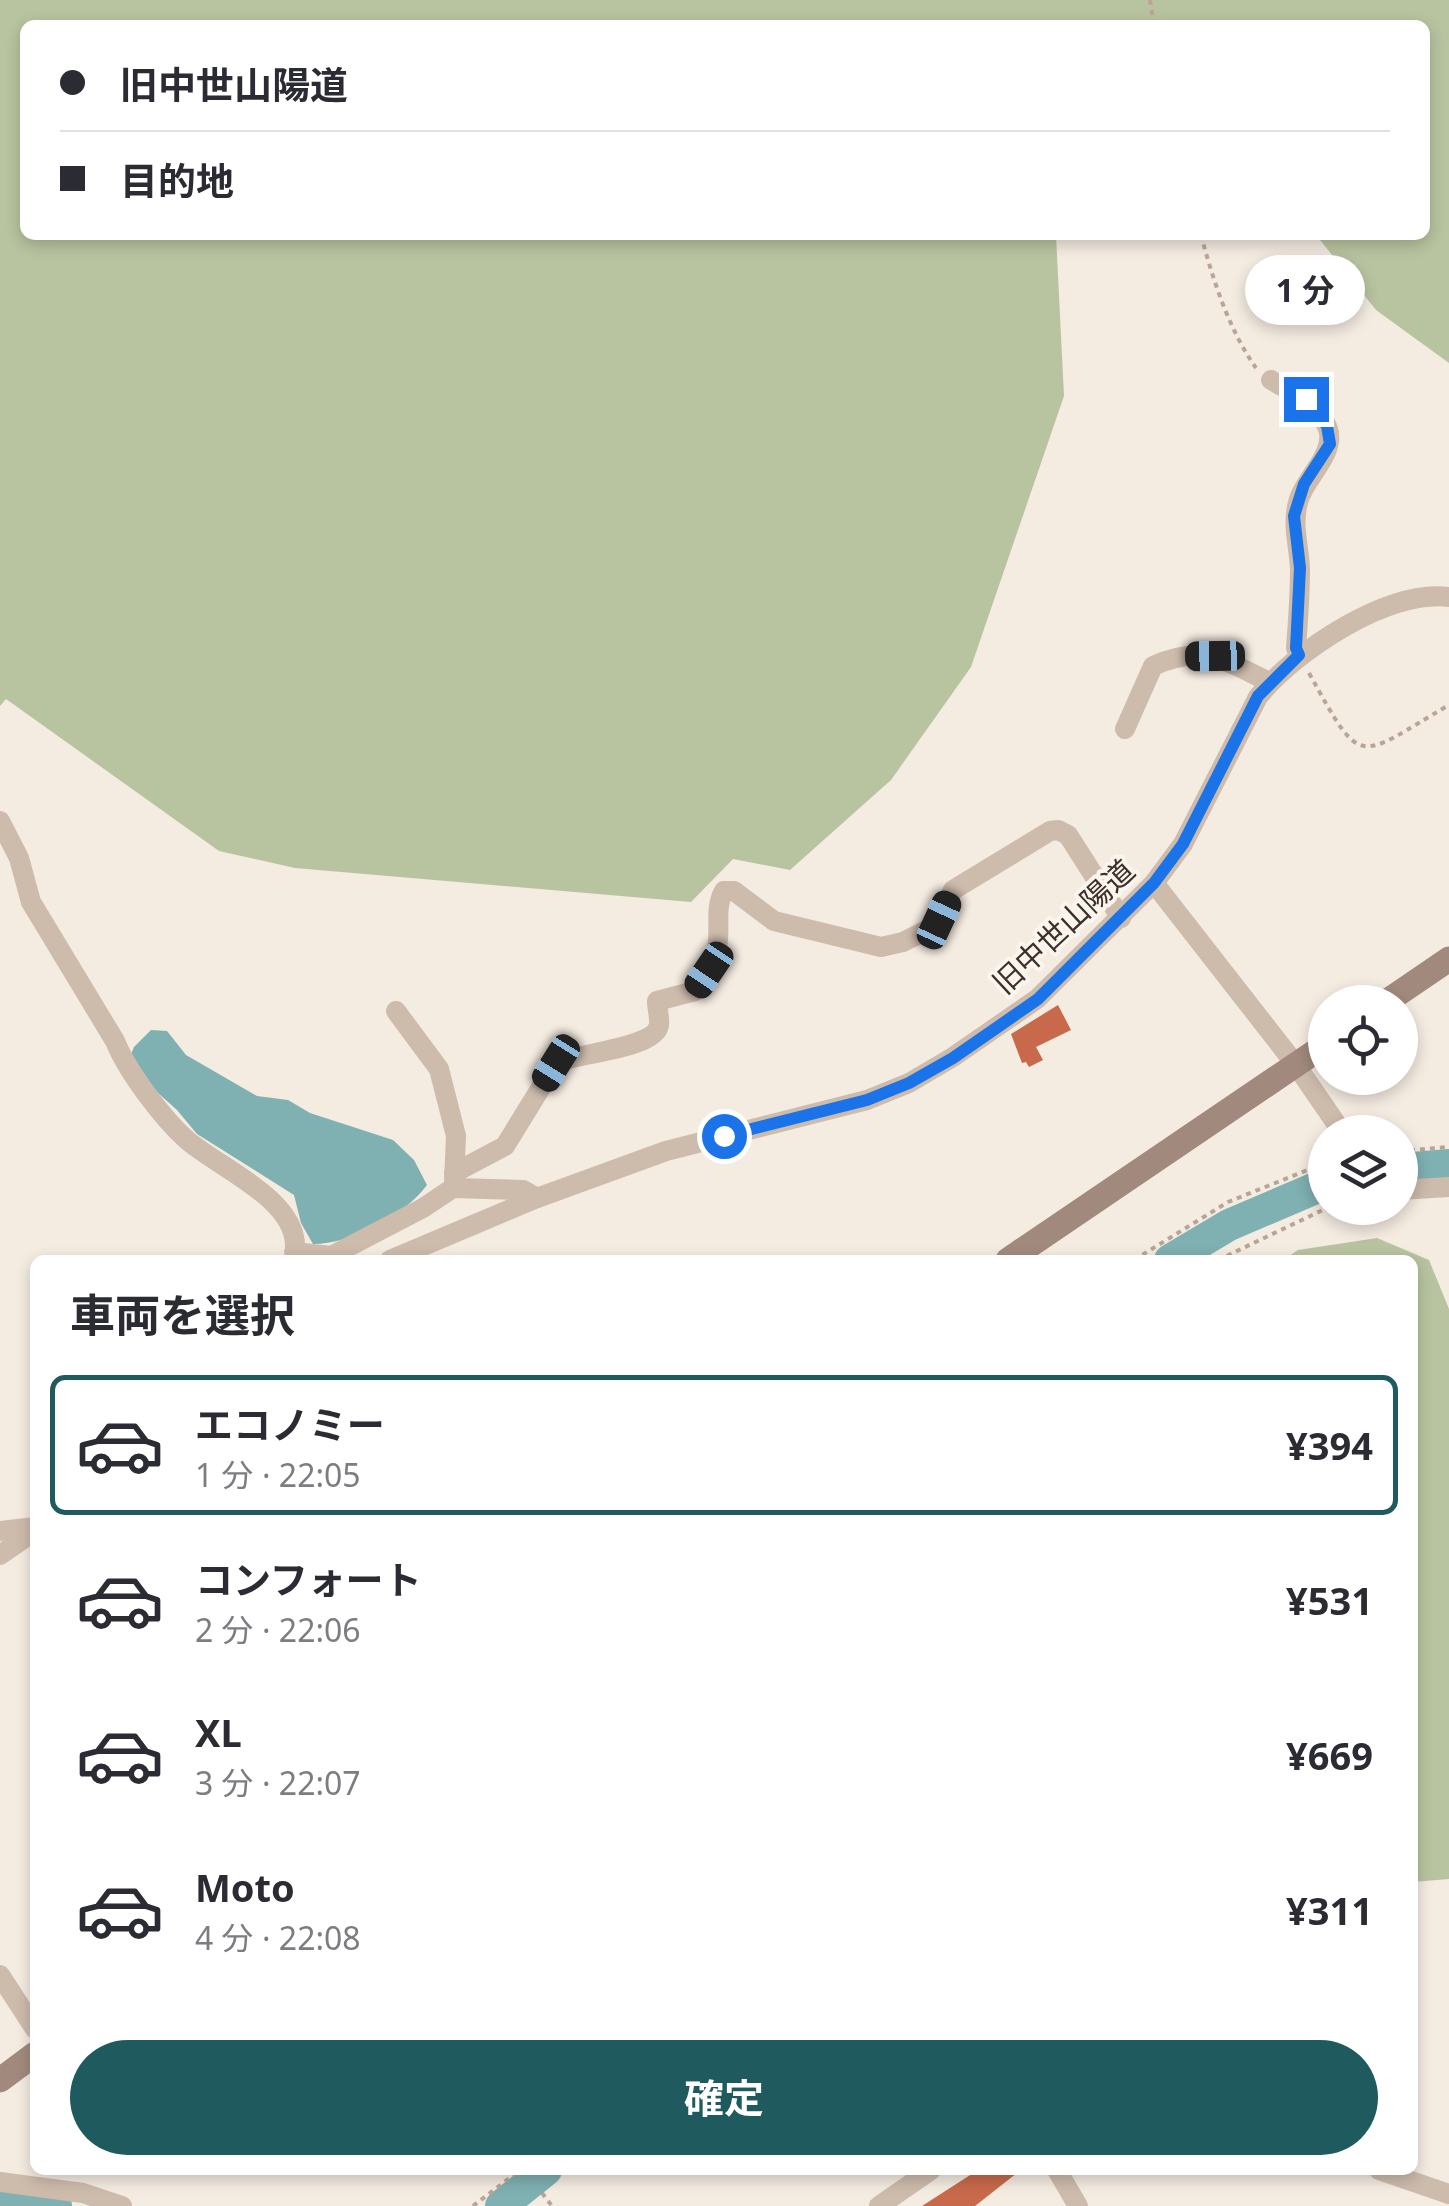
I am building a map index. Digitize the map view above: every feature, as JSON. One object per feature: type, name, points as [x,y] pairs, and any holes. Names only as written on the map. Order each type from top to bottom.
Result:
[{"type":"main road","points":[[1411,985],[1449,959]]},
{"type":"main road","points":[[1015,1255],[1308,1057]]},
{"type":"main road","points":[[0,2080],[30,2058]]},
{"type":"street","points":[[1271,380],[1306,399],[1318,411],[1330,434],[1330,444],[1304,484],[1294,516],[1300,568],[1296,648],[1299,655]]},
{"type":"street","name":"旧中世山陽道","points":[[400,1255],[537,1198],[666,1151],[867,1100],[909,1083],[953,1058],[1038,999],[1154,883],[1183,844],[1258,696],[1269,682],[1299,655],[1394,606],[1421,596],[1449,597]]},
{"type":"street","points":[[1125,729],[1152,666],[1173,656],[1215,656],[1269,682]]},
{"type":"street","points":[[0,821],[19,858],[31,902],[114,1041],[124,1065],[186,1139],[246,1180],[282,1214],[295,1238],[295,1255]]},
{"type":"street","points":[[387,1255],[386,1249],[423,1208],[505,1146],[556,1063],[628,1045],[654,1034],[659,1027],[657,1001],[695,990],[709,970],[718,945],[719,900],[724,891],[734,891],[774,921],[881,947],[904,942],[929,929],[939,920],[953,890],[1050,831],[1058,830],[1068,836],[1121,918]]},
{"type":"street","points":[[1154,883],[1330,1115]]},
{"type":"street","points":[[396,1011],[439,1070],[456,1136],[454,1181]]},
{"type":"street","points":[[454,1181],[523,1190],[537,1198]]},
{"type":"street","points":[[1418,1189],[1449,1188]]},
{"type":"street","points":[[333,1255],[423,1208]]},
{"type":"street","points":[[0,1531],[30,1529]]},
{"type":"street","points":[[0,1554],[30,1533]]},
{"type":"street","points":[[0,1976],[30,2021]]},
{"type":"street","points":[[879,2206],[924,2175]]},
{"type":"street","points":[[1061,2175],[1078,2206]]},
{"type":"street","points":[[1394,2175],[1449,2194]]},
{"type":"street","points":[[3,2189],[83,2193],[122,2206]]},
{"type":"path","points":[[1202,240],[1212,275],[1246,355],[1271,380]]},
{"type":"path","points":[[1299,655],[1342,733],[1356,746],[1366,749],[1380,745],[1449,706]]},
{"type":"path","points":[[1418,1149],[1449,1148]]},
{"type":"path","points":[[1142,1255],[1228,1202],[1308,1170]]},
{"type":"path","points":[[1228,1255],[1308,1217]]},
{"type":"path","points":[[474,2206],[514,2175]]},
{"type":"path","points":[[542,2193],[552,2206]]},
{"type":"green space","points":[[0,0],[1449,0],[1449,363],[1376,310],[1320,240],[1430,240],[1430,20],[20,20],[20,240],[1056,240],[1064,396],[971,667],[891,780],[790,870],[733,859],[691,902],[295,868],[219,851],[6,699],[0,706]]},
{"type":"green space","points":[[1377,1238],[1417,1255],[1290,1255],[1298,1250]]},
{"type":"green space","points":[[1418,1255],[1429,1260],[1449,1309],[1449,1879],[1418,1882]]},
{"type":"water","points":[[151,1030],[167,1031],[186,1055],[257,1096],[288,1100],[310,1113],[393,1140],[414,1160],[427,1185],[405,1207],[376,1226],[344,1239],[313,1244],[301,1223],[294,1195],[197,1134],[129,1059],[134,1047]]},
{"type":"building","points":[[1058,1005],[1071,1030],[1036,1047],[1043,1060],[1029,1067],[1022,1063],[1011,1034]]},
{"type":"building","points":[[970,2175],[1015,2175],[975,2206],[922,2206]]},
{"type":"waterway","points":[[1418,1168],[1449,1165]]},
{"type":"waterway","points":[[1178,1255],[1229,1225],[1308,1191]]},
{"type":"waterway","points":[[501,2206],[540,2175]]},
{"type":"waterway","points":[[0,2201],[56,2206]]},
{"type":"route","points":[[724,1136],[867,1100],[909,1083],[953,1058],[1038,999],[1154,883],[1183,844],[1258,696],[1299,655],[1296,648],[1300,568],[1294,516],[1304,484],[1330,444],[1327,426],[1306,399]]}]
